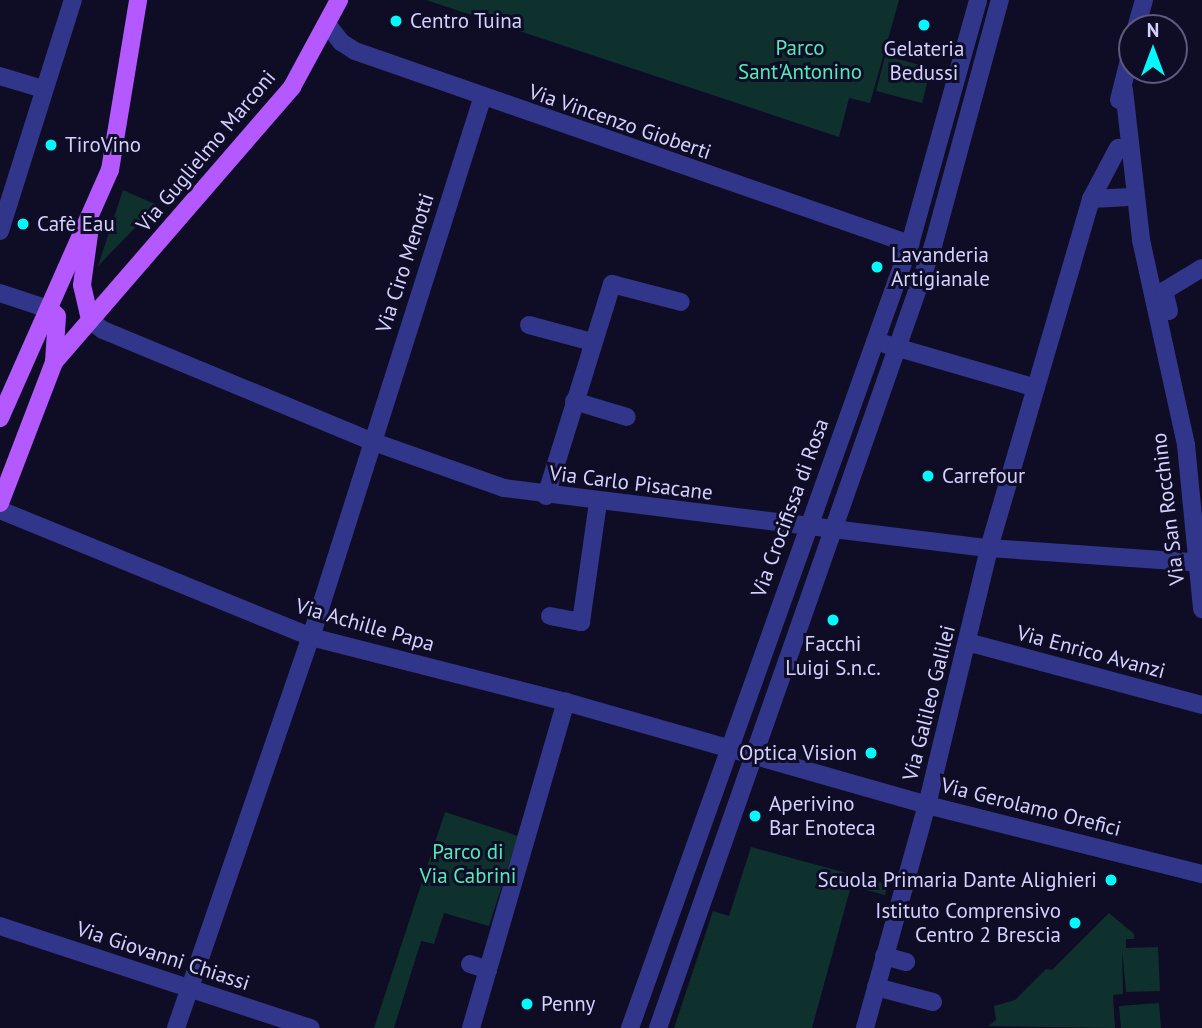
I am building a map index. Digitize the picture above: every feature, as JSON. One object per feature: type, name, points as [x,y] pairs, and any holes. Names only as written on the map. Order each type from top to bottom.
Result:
[{"type":"main road","points":[[0,418],[51,310],[115,151],[138,0]]},
{"type":"main road","name":"Via Guglielmo Marconi","points":[[54,362],[292,86],[340,0]]},
{"type":"main road","points":[[90,320],[82,285],[93,211]]},
{"type":"main road","points":[[0,503],[54,362],[57,316],[51,310]]},
{"type":"street","points":[[0,231],[43,89],[74,0]]},
{"type":"street","name":"Via Crocifissa di Rosa","points":[[631,1028],[807,527],[910,244],[934,142],[978,0]]},
{"type":"street","points":[[658,1028],[894,347],[933,246],[1000,0]]},
{"type":"street","name":"Via Vincenzo Gioberti","points":[[327,24],[341,42],[355,51],[482,99],[910,244]]},
{"type":"street","points":[[0,76],[43,89]]},
{"type":"street","name":"Via San Rocchino","points":[[1125,84],[1119,100],[1118,148],[1126,197],[1141,240]]},
{"type":"street","name":"Via San Rocchino","points":[[1124,90],[1141,240],[1186,445],[1200,563],[1202,609]]},
{"type":"street","name":"Via Ciro Menotti","points":[[176,1028],[311,637],[371,441],[482,99]]},
{"type":"street","name":"Via Galileo Galilei","points":[[865,1028],[927,805],[1018,428],[1036,388],[1091,199],[1118,148]]},
{"type":"street","points":[[1091,199],[1126,197]]},
{"type":"street","points":[[1165,346],[1173,344],[1175,336],[1164,291],[1202,268]]},
{"type":"street","points":[[546,496],[612,284],[681,302]]},
{"type":"street","points":[[0,293],[51,310]]},
{"type":"street","name":"Via Carlo Pisacane","points":[[90,320],[103,330],[371,441],[504,488],[546,496],[807,527],[890,528],[989,548],[1200,563]]},
{"type":"street","points":[[529,325],[592,342]]},
{"type":"street","points":[[874,341],[1036,388]]},
{"type":"street","points":[[574,401],[627,417]]},
{"type":"street","points":[[550,616],[581,622],[598,502]]},
{"type":"street","name":"Via Achille Papa","points":[[0,510],[311,637],[729,747]]},
{"type":"street","name":"Via Enrico Avanzi","points":[[967,642],[1202,705]]},
{"type":"street","points":[[471,1028],[479,967],[566,702]]},
{"type":"street","name":"Via Gerolamo Orefici","points":[[729,747],[927,805],[1202,874]]},
{"type":"street","name":"Via Giovanni Chiassi","points":[[0,926],[311,1028]]},
{"type":"street","points":[[884,956],[906,962]]},
{"type":"street","points":[[876,987],[933,1002]]},
{"type":"green space","name":"Parco Sant'Antonino","points":[[426,0],[899,0],[870,103],[849,98],[839,137]]},
{"type":"green space","points":[[887,49],[896,51],[894,58],[931,68],[922,103],[876,91]]},
{"type":"green space","points":[[123,190],[157,205],[98,266]]},
{"type":"green space","name":"Parco di Via Cabrini","points":[[445,812],[518,836],[489,926],[444,913],[434,944],[421,941],[394,1028],[374,1028]]},
{"type":"green space","points":[[751,847],[887,884],[885,895],[851,886],[812,1028],[674,1028],[713,911],[729,916]]},
{"type":"green space","points":[[1109,913],[1134,934],[1134,939],[1126,939],[1126,948],[1158,947],[1160,991],[1126,992],[1122,948],[1123,994],[1113,995],[1115,1028],[988,1026],[996,1020],[994,1006],[1015,1000],[1046,969],[1052,970]]},
{"type":"green space","points":[[1159,1003],[1161,1028],[1121,1028],[1119,1006]]},
{"type":"place","name":"Centro Tuina","points":[[396,21]]},
{"type":"place","name":"Gelateria Bedussi","points":[[924,25]]},
{"type":"place","name":"TiroVino","points":[[51,145]]},
{"type":"place","name":"Cafè Eau","points":[[23,224]]},
{"type":"place","name":"Lavanderia Artigianale","points":[[877,267]]},
{"type":"place","name":"Carrefour","points":[[928,476]]},
{"type":"place","name":"Facchi Luigi S.n.c.","points":[[833,620]]},
{"type":"place","name":"Optica Vision","points":[[871,753]]},
{"type":"place","name":"Aperivino Bar Enoteca","points":[[755,816]]},
{"type":"place","name":"Scuola Primaria Dante Alighieri","points":[[1111,880]]},
{"type":"place","name":"Istituto Comprensivo Centro 2 Brescia","points":[[1075,923]]},
{"type":"place","name":"Penny","points":[[527,1004]]}]
